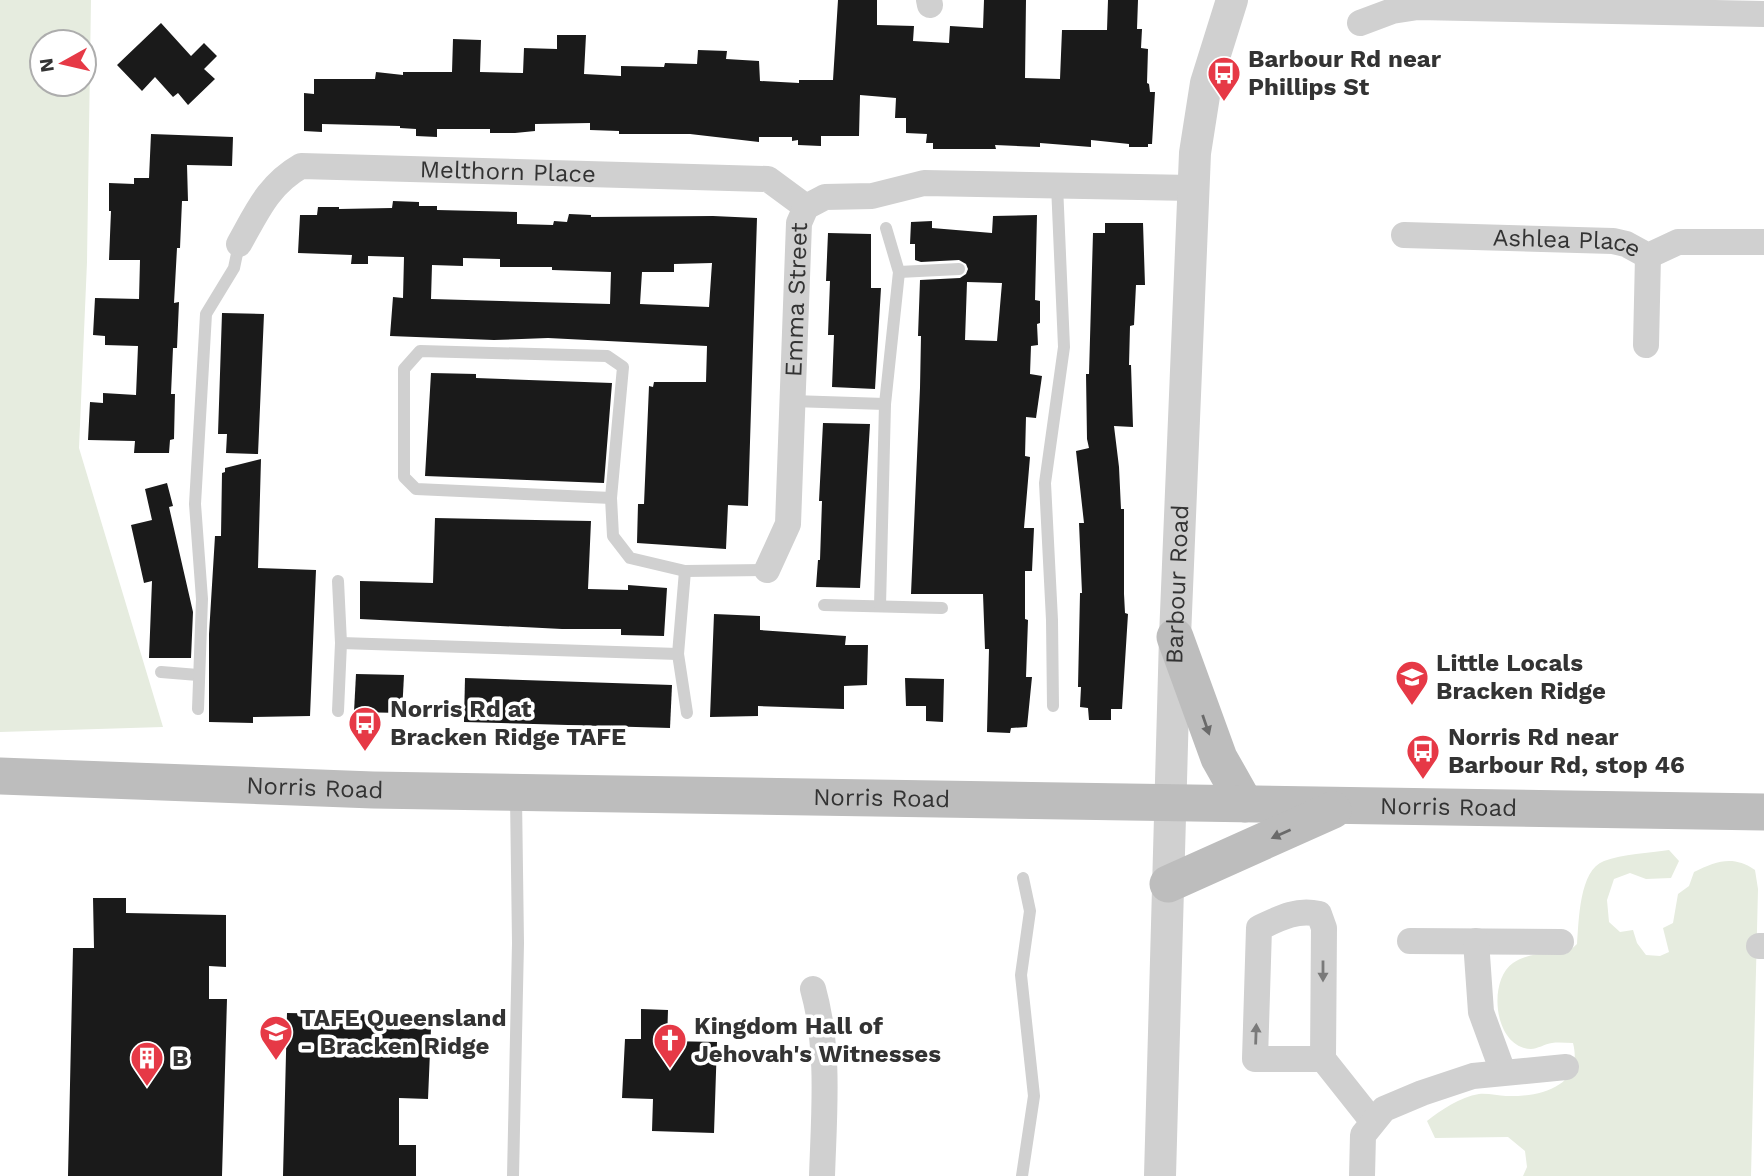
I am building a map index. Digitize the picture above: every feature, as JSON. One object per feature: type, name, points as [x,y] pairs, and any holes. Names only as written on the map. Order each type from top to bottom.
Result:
[{"type":"main road","points":[[1175,637],[1219,758],[1245,804]]},
{"type":"main road","name":"Norris Road","points":[[0,776],[516,793],[1764,812]]},
{"type":"main road","points":[[1168,884],[1343,805]]},
{"type":"street","name":"Barbour Road","points":[[1160,1176],[1175,637],[1193,188],[1199,116],[1206,83],[1232,0]]},
{"type":"street","points":[[1360,23],[1405,4],[1764,14]]},
{"type":"street","name":"Melthorn Place","points":[[239,244],[268,192],[301,166],[768,180],[806,207]]},
{"type":"street","name":"Emma Street","points":[[767,570],[788,524],[799,223],[806,207],[825,197],[872,196],[924,183],[1193,188]]},
{"type":"street","name":"Ashlea Place","points":[[1404,235],[1613,240],[1648,256],[1678,242],[1764,242]]},
{"type":"street","points":[[1646,345],[1648,256]]},
{"type":"street","points":[[1323,1059],[1255,1059],[1259,928],[1289,914],[1319,914],[1324,928],[1323,1059],[1373,1122]]},
{"type":"street","points":[[1410,941],[1561,942]]},
{"type":"street","points":[[1476,941],[1481,1012],[1503,1072]]},
{"type":"street","points":[[813,989],[820,1015],[825,1072],[822,1176]]},
{"type":"street","points":[[1362,1176],[1363,1135],[1384,1109],[1474,1076],[1566,1066]]},
{"type":"lane","points":[[1053,706],[1045,483],[1063,347],[1057,185]]},
{"type":"lane","points":[[880,606],[885,404],[899,272],[886,228]]},
{"type":"lane","points":[[198,709],[202,599],[195,504],[206,314],[234,268],[239,244]]},
{"type":"lane","points":[[899,272],[959,269]]},
{"type":"lane","points":[[611,498],[416,489],[404,477],[404,369],[420,351],[607,356],[623,368],[611,498],[613,537],[630,558],[685,571],[767,570]]},
{"type":"lane","points":[[792,401],[885,404]]},
{"type":"lane","points":[[685,571],[678,654],[687,713]]},
{"type":"lane","points":[[338,581],[341,643],[338,711]]},
{"type":"lane","points":[[824,605],[942,608]]},
{"type":"lane","points":[[341,643],[678,654]]},
{"type":"lane","points":[[162,672],[198,675]]},
{"type":"lane","points":[[513,1176],[518,943],[516,793]]},
{"type":"lane","points":[[1022,1176],[1034,1096],[1021,975],[1030,911],[1023,878]]},
{"type":"shaded area","points":[[0,0],[91,0],[91,28],[28,28],[28,98],[90,98],[87,262],[79,448],[163,727],[0,732]]},
{"type":"shaded area","points":[[1669,850],[1679,861],[1671,878],[1646,879],[1630,873],[1614,879],[1607,900],[1609,922],[1620,932],[1633,930],[1637,943],[1646,955],[1660,956],[1669,952],[1663,928],[1673,923],[1678,894],[1689,886],[1694,872],[1725,861],[1739,862],[1755,870],[1758,889],[1751,1176],[1523,1176],[1527,1167],[1525,1151],[1508,1137],[1435,1138],[1427,1121],[1458,1101],[1479,1094],[1533,1094],[1557,1086],[1566,1079],[1575,1058],[1573,1043],[1552,1043],[1531,1049],[1519,1046],[1509,1038],[1502,1026],[1498,998],[1505,972],[1513,963],[1526,957],[1566,954],[1577,944],[1582,897],[1585,885],[1596,866],[1619,857]]},
{"type":"building","points":[[838,0],[877,0],[877,25],[914,26],[913,41],[949,43],[950,26],[983,28],[984,0],[1026,0],[1025,78],[1060,79],[1062,30],[1107,30],[1108,0],[1138,0],[1137,29],[1142,29],[1141,48],[1148,49],[1147,83],[1150,92],[1155,92],[1152,144],[1148,144],[1148,147],[1129,147],[1129,144],[1091,140],[1091,147],[1040,143],[1040,147],[995,145],[996,149],[933,149],[933,143],[926,143],[927,134],[906,133],[906,118],[895,118],[896,98],[860,95],[859,136],[821,136],[821,146],[798,145],[798,140],[792,141],[792,137],[759,137],[759,142],[690,134],[619,134],[619,131],[590,130],[590,123],[535,124],[535,131],[515,133],[490,133],[490,129],[437,129],[437,137],[416,136],[416,129],[400,126],[322,124],[322,132],[304,131],[304,93],[314,94],[314,79],[375,79],[376,72],[403,75],[403,72],[452,72],[453,39],[481,40],[480,72],[523,73],[524,48],[557,49],[557,35],[586,35],[584,74],[621,76],[621,66],[664,67],[665,63],[697,64],[698,50],[727,51],[726,59],[759,61],[760,81],[799,83],[799,80],[833,80]]},
{"type":"building","points":[[161,23],[191,56],[204,43],[217,56],[204,69],[215,79],[188,105],[178,93],[173,97],[155,77],[142,91],[117,65]]},
{"type":"building","points":[[151,134],[233,137],[232,166],[187,165],[188,201],[182,201],[180,248],[177,248],[174,303],[179,302],[171,394],[175,394],[174,439],[170,440],[169,453],[134,453],[135,441],[88,440],[90,402],[103,403],[103,393],[136,395],[138,346],[105,345],[105,336],[93,335],[95,298],[139,299],[140,260],[109,260],[109,183],[134,184],[134,178],[149,178]]},
{"type":"building","points":[[393,201],[419,202],[419,206],[437,206],[437,210],[517,212],[517,224],[553,225],[554,221],[567,222],[569,214],[591,217],[757,218],[748,506],[728,505],[726,549],[637,543],[638,504],[644,504],[649,386],[653,387],[654,382],[706,382],[707,346],[548,338],[494,340],[390,336],[393,297],[403,298],[404,257],[368,256],[368,264],[351,264],[352,255],[298,253],[300,215],[317,215],[318,207],[392,208]],"holes":[[[463,258],[500,259],[500,267],[552,267],[552,270],[611,272],[610,304],[431,299],[432,265],[463,266]],[[712,263],[709,307],[640,304],[642,272],[674,272],[674,264]]]},
{"type":"building","points":[[1037,215],[1035,300],[1040,301],[1038,345],[1031,346],[1030,374],[1042,376],[1036,418],[1026,417],[1025,456],[1030,457],[1024,528],[1034,528],[1032,571],[1025,571],[1025,619],[1028,620],[1026,677],[1032,677],[1027,727],[1011,728],[1010,733],[987,732],[989,649],[985,649],[983,594],[911,594],[920,388],[920,280],[960,278],[968,269],[966,264],[959,260],[915,260],[915,244],[910,244],[911,222],[932,221],[932,228],[992,233],[993,216]],"holes":[[[967,282],[1002,283],[997,341],[965,340]]]},
{"type":"building","points":[[1105,223],[1143,223],[1145,285],[1136,285],[1134,325],[1130,326],[1129,365],[1133,427],[1114,426],[1121,509],[1124,509],[1124,594],[1125,613],[1128,614],[1122,709],[1111,709],[1111,720],[1089,720],[1088,708],[1080,707],[1081,687],[1078,687],[1082,593],[1079,523],[1084,523],[1076,451],[1089,448],[1086,374],[1089,374],[1093,233],[1105,233]]},
{"type":"building","points":[[828,233],[871,234],[871,288],[881,288],[875,389],[832,387],[834,335],[828,335]]},
{"type":"building","points":[[222,313],[264,314],[258,454],[226,453],[227,434],[218,434]]},
{"type":"building","points":[[431,373],[476,374],[476,378],[612,383],[604,483],[425,476]]},
{"type":"building","points":[[823,423],[870,424],[860,588],[816,587],[820,560],[822,501],[819,501]]},
{"type":"building","points":[[261,459],[258,568],[316,570],[310,716],[253,717],[253,723],[209,722],[209,634],[215,536],[221,536],[222,473],[225,468]]},
{"type":"building","points":[[167,483],[173,506],[169,507],[193,612],[191,658],[149,658],[152,581],[144,583],[131,525],[152,520],[145,489]]},
{"type":"building","points":[[435,518],[591,521],[588,589],[628,590],[628,585],[667,588],[664,636],[621,635],[621,629],[562,629],[360,619],[360,581],[433,583]]},
{"type":"building","points":[[714,614],[760,616],[760,630],[846,636],[845,645],[868,645],[867,685],[844,686],[844,709],[758,706],[758,716],[710,717]]},
{"type":"building","points":[[356,674],[404,675],[402,713],[354,712]]},
{"type":"building","points":[[465,678],[672,685],[670,728],[464,722]]},
{"type":"building","points":[[905,678],[944,679],[943,722],[926,721],[926,706],[906,706]]},
{"type":"building","name":"B","points":[[93,898],[126,898],[126,913],[226,915],[226,967],[209,966],[209,999],[227,999],[222,1176],[68,1176],[73,948],[94,948]]},
{"type":"building","name":"Kingdom Hall of Jehovah's Witnesses","points":[[641,1009],[668,1010],[667,1041],[717,1042],[714,1133],[652,1131],[653,1099],[622,1098],[625,1039],[641,1039]]},
{"type":"building","points":[[287,1013],[401,1015],[401,1029],[431,1028],[428,1099],[399,1098],[399,1145],[416,1145],[416,1176],[283,1176]]},
{"type":"place","name":"Barbour Rd near Phillips St","points":[[1224,103]]},
{"type":"place","name":"Little Locals Bracken Ridge","points":[[1412,707]]},
{"type":"place","name":"Norris Rd at Bracken Ridge TAFE","points":[[365,753]]},
{"type":"place","name":"Norris Rd near Barbour Rd, stop 46","points":[[1423,781]]},
{"type":"place","name":"TAFE Queensland - Bracken Ridge","points":[[276,1062]]},
{"type":"place","name":"Kingdom Hall of Jehovah's Witnesses","points":[[670,1070]]},
{"type":"place","name":"B","points":[[147,1088]]}]
